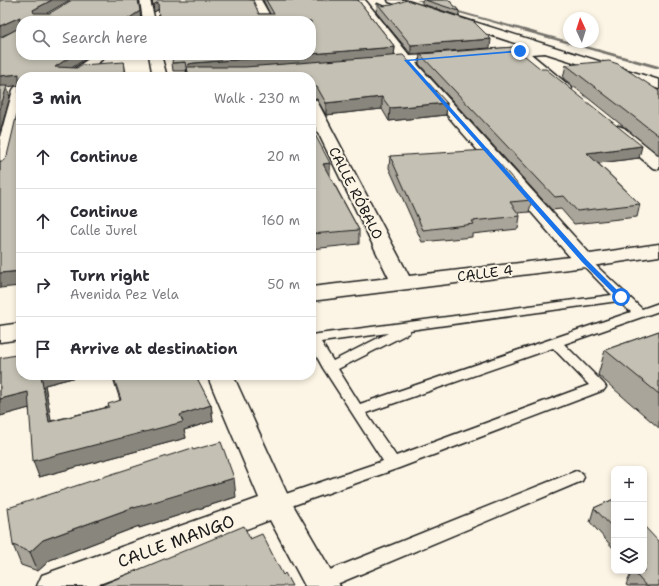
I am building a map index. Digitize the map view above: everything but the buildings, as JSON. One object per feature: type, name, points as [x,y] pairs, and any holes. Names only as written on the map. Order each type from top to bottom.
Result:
[{"type":"street","points":[[144,0],[147,16]]},
{"type":"street","points":[[256,0],[264,16]]},
{"type":"street","points":[[359,0],[406,60],[585,261]]},
{"type":"street","points":[[393,0],[659,85]]},
{"type":"street","points":[[474,55],[545,49]]},
{"type":"street","points":[[520,51],[574,95]]},
{"type":"street","points":[[369,63],[459,56]]},
{"type":"street","points":[[77,72],[95,60]]},
{"type":"street","points":[[156,60],[159,72]]},
{"type":"street","points":[[0,168],[16,91]]},
{"type":"street","name":"CALLE RÓBALO","points":[[316,113],[402,282]]},
{"type":"street","points":[[604,120],[659,164]]},
{"type":"street","name":"CALLE 4","points":[[316,293],[585,261],[659,250]]},
{"type":"street","points":[[0,334],[16,332]]},
{"type":"street","points":[[222,380],[277,504],[322,584]]},
{"type":"street","name":"CALLE MANGO","points":[[54,586],[277,504]]},
{"type":"lane","points":[[585,261],[621,297],[640,313]]},
{"type":"lane","points":[[316,339],[621,297]]},
{"type":"lane","points":[[357,411],[659,307]]},
{"type":"lane","points":[[330,368],[411,326]]},
{"type":"lane","points":[[277,504],[393,464],[599,387],[555,343]]},
{"type":"lane","points":[[316,344],[357,411],[393,464]]},
{"type":"lane","points":[[322,584],[576,477]]},
{"type":"waterway","points":[[418,0],[432,4]]},
{"type":"waterway","points":[[449,9],[659,68]]},
{"type":"route","points":[[520,51],[406,60],[585,261],[621,297]]}]
